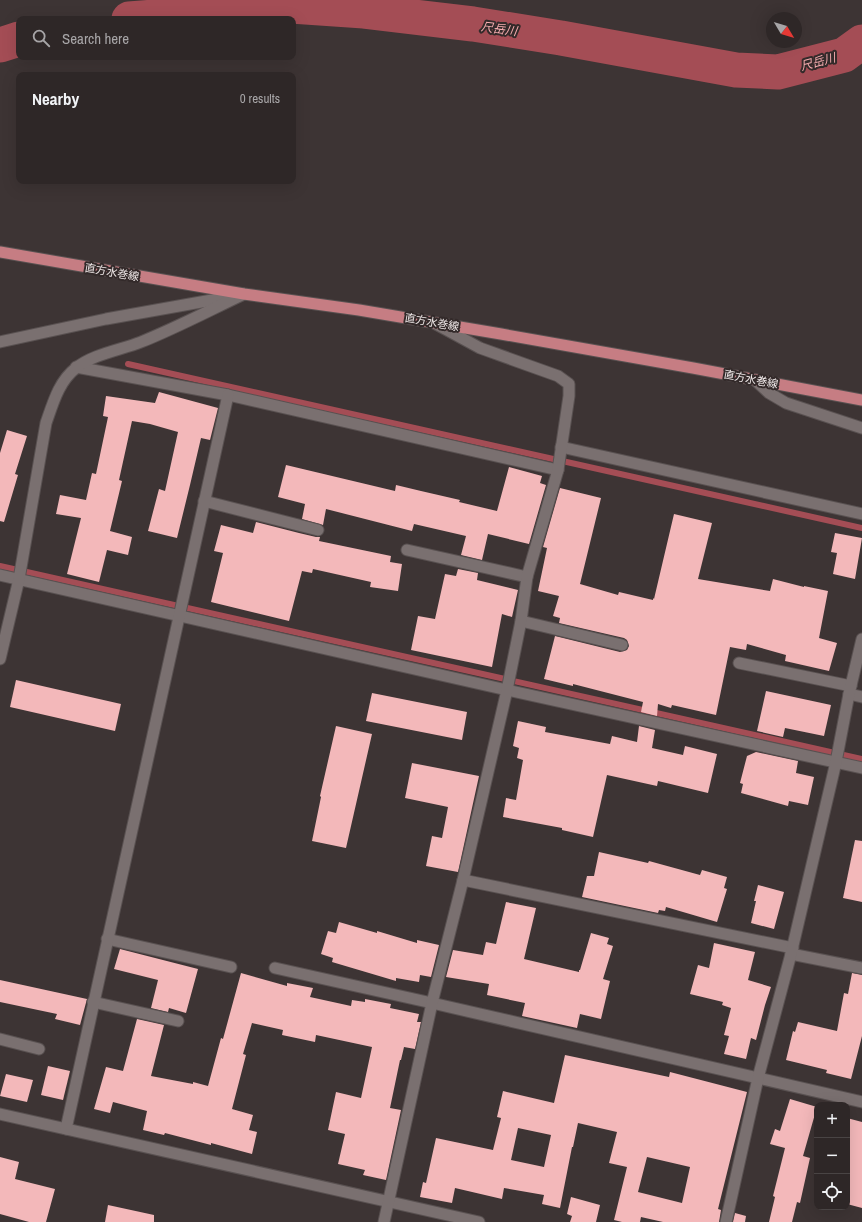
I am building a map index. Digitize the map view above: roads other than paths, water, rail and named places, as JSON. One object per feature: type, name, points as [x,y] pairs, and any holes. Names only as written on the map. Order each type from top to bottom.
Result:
[{"type":"main road","name":"直方水巻線","points":[[0,252],[244,294],[433,322],[862,400]]},
{"type":"street","points":[[0,342],[244,294]]},
{"type":"street","points":[[0,659],[20,573],[46,423],[61,385],[76,368],[95,357],[141,343],[244,294]]},
{"type":"street","points":[[384,1222],[432,1003],[463,880],[508,683],[521,621],[527,577],[559,459],[569,396],[569,384],[558,376],[480,348],[433,322]]},
{"type":"street","points":[[76,368],[228,395],[559,459],[862,514]]},
{"type":"street","points":[[755,380],[770,393],[786,403],[862,428]]},
{"type":"street","points":[[66,1129],[228,395]]},
{"type":"street","points":[[204,501],[318,530]]},
{"type":"street","points":[[407,550],[527,577]]},
{"type":"street","points":[[0,575],[20,573],[837,756],[862,768]]},
{"type":"street","points":[[521,621],[622,645]]},
{"type":"street","points":[[726,1222],[758,1078],[792,951],[837,756],[862,639]]},
{"type":"street","points":[[739,663],[850,690],[862,697]]},
{"type":"street","points":[[463,880],[792,951],[862,968]]},
{"type":"street","points":[[107,939],[231,967]]},
{"type":"street","points":[[276,968],[862,1102]]},
{"type":"street","points":[[94,1002],[178,1021]]},
{"type":"street","points":[[0,1039],[39,1049]]},
{"type":"street","points":[[0,1114],[479,1222]]},
{"type":"waterway","name":"尺岳川","points":[[166,16],[291,6],[364,11],[473,24],[561,38],[736,70],[778,72],[844,55],[862,42]]},
{"type":"waterway","name":"尺岳川","points":[[0,45],[16,40]]},
{"type":"waterway","points":[[128,364],[862,528]]},
{"type":"waterway","points":[[0,566],[862,759]]}]
